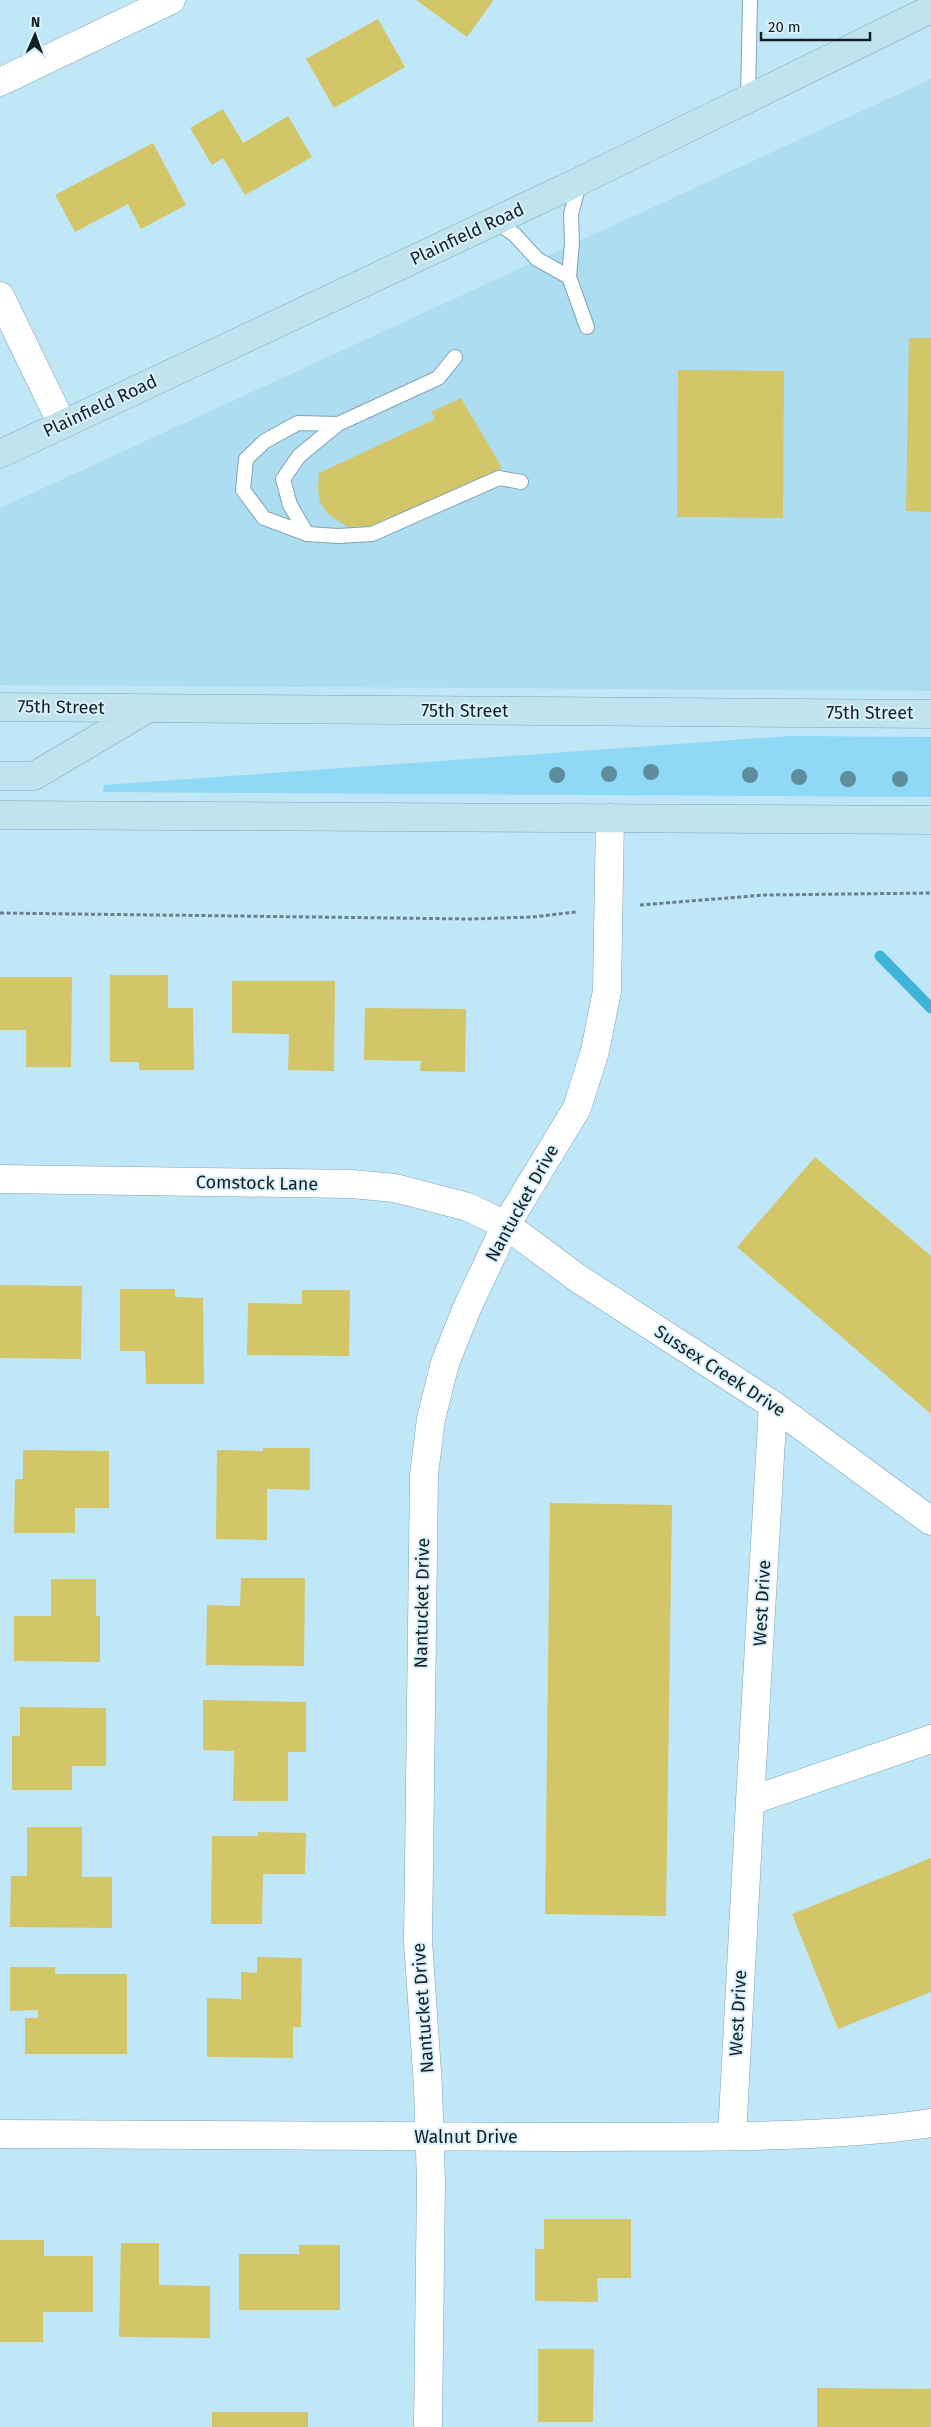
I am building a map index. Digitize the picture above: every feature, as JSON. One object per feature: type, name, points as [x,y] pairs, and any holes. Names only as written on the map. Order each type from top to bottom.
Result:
[{"type":"main road","name":"Plainfield Road","points":[[0,454],[580,181],[931,9]]},
{"type":"main road","name":"75th Street","points":[[0,707],[931,714]]},
{"type":"main road","points":[[0,776],[34,776],[149,708]]},
{"type":"main road","points":[[0,815],[931,820]]},
{"type":"street","points":[[0,82],[171,0]]},
{"type":"street","points":[[0,296],[62,424]]},
{"type":"street","name":"Nantucket Drive","points":[[428,2427],[430,2138],[418,1941],[424,1474],[431,1419],[445,1363],[467,1308],[506,1225],[577,1108],[595,1051],[607,991],[610,818]]},
{"type":"street","name":"Comstock Lane","points":[[0,1179],[370,1185],[395,1188],[468,1206],[506,1225]]},
{"type":"street","name":"Sussex Creek Drive","points":[[506,1225],[576,1277],[773,1405],[931,1521]]},
{"type":"street","name":"West Drive","points":[[732,2136],[773,1405]]},
{"type":"street","points":[[750,1801],[931,1739]]},
{"type":"street","name":"Walnut Drive","points":[[0,2134],[430,2138],[732,2136],[881,2130],[931,2123]]},
{"type":"lane","points":[[748,99],[750,0]]},
{"type":"lane","points":[[580,181],[571,214],[572,243],[569,277],[587,328]]},
{"type":"lane","points":[[496,221],[515,235],[537,259],[569,277]]},
{"type":"lane","points":[[307,534],[290,505],[283,479],[299,456],[338,424],[438,378],[455,356]]},
{"type":"lane","points":[[338,424],[298,423],[265,441],[246,459],[243,490],[264,518],[307,534],[338,536],[372,534],[499,478],[521,482]]},
{"type":"path","points":[[638,905],[765,895],[931,893]]},
{"type":"path","points":[[0,913],[470,919],[532,917],[578,912]]},
{"type":"shaded area","points":[[931,79],[931,691],[0,685],[0,508]]},
{"type":"shaded area","points":[[790,736],[931,737],[931,797],[103,792],[104,785]]},
{"type":"building","points":[[416,0],[492,0],[493,1],[467,37]]},
{"type":"building","points":[[378,19],[405,67],[334,108],[306,59]]},
{"type":"building","points":[[223,109],[243,143],[288,116],[312,157],[245,195],[223,158],[212,165],[190,128]]},
{"type":"building","points":[[153,143],[186,205],[141,229],[128,204],[75,232],[55,195]]},
{"type":"building","points":[[909,338],[931,338],[931,512],[906,511]]},
{"type":"building","points":[[678,370],[784,371],[783,518],[677,517]]},
{"type":"building","points":[[461,398],[502,468],[375,526],[348,527],[328,514],[320,502],[318,488],[319,473],[435,419],[431,412]]},
{"type":"building","points":[[110,975],[168,975],[168,1008],[193,1008],[194,1070],[139,1070],[139,1062],[110,1062]]},
{"type":"building","points":[[0,977],[72,977],[71,1067],[26,1067],[26,1030],[0,1030]]},
{"type":"building","points":[[232,981],[335,981],[334,1071],[288,1070],[289,1034],[232,1033]]},
{"type":"building","points":[[365,1008],[466,1009],[465,1072],[420,1071],[421,1061],[364,1060]]},
{"type":"building","points":[[815,1157],[931,1256],[931,1414],[737,1247]]},
{"type":"building","points":[[0,1285],[82,1286],[81,1359],[0,1358]]},
{"type":"building","points":[[120,1289],[175,1289],[175,1297],[203,1298],[204,1384],[146,1384],[145,1351],[120,1351]]},
{"type":"building","points":[[302,1290],[350,1290],[349,1356],[247,1355],[248,1303],[302,1304]]},
{"type":"building","points":[[263,1448],[310,1448],[310,1490],[267,1489],[267,1540],[216,1539],[217,1450],[263,1451]]},
{"type":"building","points":[[23,1450],[109,1451],[109,1508],[75,1508],[75,1533],[14,1533],[15,1479],[23,1479]]},
{"type":"building","points":[[550,1503],[672,1505],[666,1916],[545,1914]]},
{"type":"building","points":[[241,1578],[305,1578],[304,1666],[206,1665],[207,1605],[240,1606]]},
{"type":"building","points":[[51,1579],[96,1579],[96,1616],[100,1616],[100,1662],[14,1661],[14,1616],[51,1616]]},
{"type":"building","points":[[203,1700],[306,1702],[306,1752],[288,1752],[288,1801],[233,1801],[234,1751],[203,1750]]},
{"type":"building","points":[[20,1707],[106,1708],[106,1766],[72,1766],[72,1790],[12,1790],[12,1736],[20,1736]]},
{"type":"building","points":[[27,1827],[82,1827],[82,1877],[112,1877],[112,1928],[10,1927],[11,1876],[27,1876]]},
{"type":"building","points":[[258,1832],[306,1833],[305,1874],[263,1874],[262,1924],[211,1924],[212,1836],[258,1836]]},
{"type":"building","points":[[931,1858],[931,1992],[838,2029],[792,1914]]},
{"type":"building","points":[[257,1957],[302,1958],[301,2027],[293,2027],[293,2058],[207,2057],[207,1998],[241,1999],[241,1972],[257,1973]]},
{"type":"building","points":[[10,1967],[55,1967],[55,1974],[127,1974],[127,2054],[25,2054],[25,2018],[38,2018],[38,2010],[10,2011]]},
{"type":"building","points":[[544,2219],[631,2219],[631,2278],[597,2278],[598,2302],[535,2301],[535,2249],[544,2249]]},
{"type":"building","points":[[0,2240],[44,2240],[44,2256],[93,2256],[93,2312],[43,2312],[43,2342],[0,2342]]},
{"type":"building","points":[[121,2243],[159,2243],[159,2285],[210,2286],[210,2338],[119,2337]]},
{"type":"building","points":[[299,2245],[340,2245],[340,2310],[239,2310],[239,2254],[299,2254]]},
{"type":"building","points":[[538,2349],[594,2349],[593,2422],[538,2422]]},
{"type":"building","points":[[817,2388],[931,2389],[931,2427],[817,2427]]},
{"type":"building","points":[[212,2412],[308,2412],[308,2427],[212,2427]]},
{"type":"waterway","points":[[880,956],[931,1008]]}]
